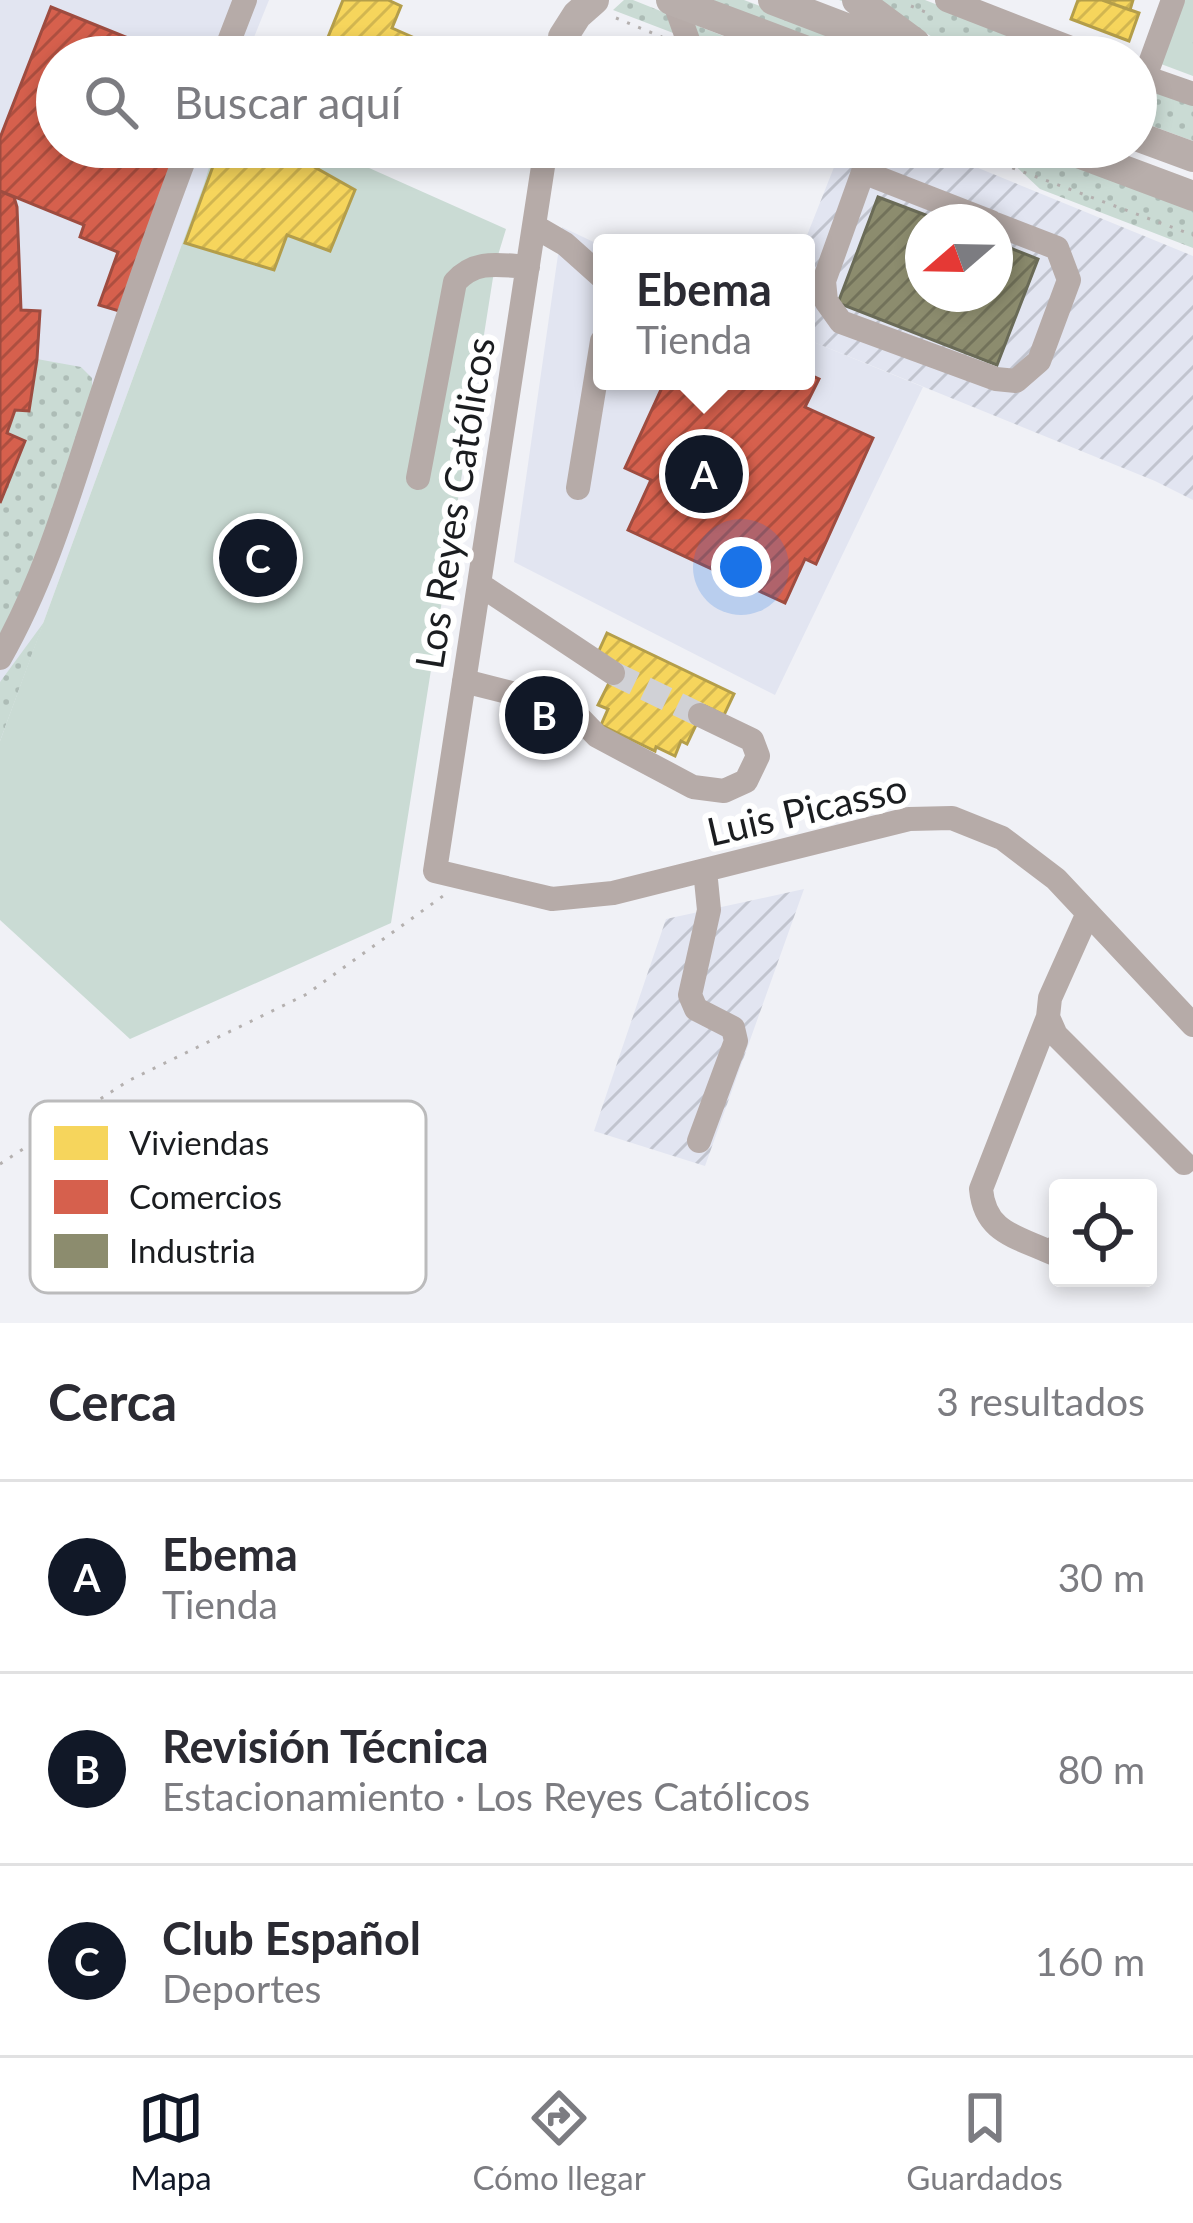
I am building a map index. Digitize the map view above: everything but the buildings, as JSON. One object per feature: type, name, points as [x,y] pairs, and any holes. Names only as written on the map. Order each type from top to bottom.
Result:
[{"type":"main road","points":[[773,0],[867,36]]},
{"type":"main road","points":[[857,0],[906,36]]},
{"type":"main road","points":[[672,1],[766,36]]},
{"type":"main road","points":[[566,36],[583,2]]},
{"type":"main road","points":[[1157,137],[1193,140]]},
{"type":"main road","points":[[1157,143],[1193,157]]},
{"type":"main road","points":[[1119,168],[1193,196]]},
{"type":"street","points":[[231,36],[244,0]]},
{"type":"street","points":[[947,0],[1040,36]]},
{"type":"street","points":[[1157,38],[1173,0]]},
{"type":"street","points":[[672,1],[686,36]]},
{"type":"street","points":[[1157,81],[1193,94]]},
{"type":"street","points":[[0,658],[19,626],[61,526],[182,168]]},
{"type":"street","name":"Los Reyes Católicos","points":[[435,871],[543,168]]},
{"type":"street","points":[[864,168],[824,281],[826,301],[841,322],[996,380],[1016,380],[1039,362],[1070,280],[1057,248],[1013,231]]},
{"type":"street","points":[[863,172],[945,204]]},
{"type":"street","points":[[534,226],[566,244],[593,269]]},
{"type":"street","points":[[418,478],[455,283],[479,265],[527,267]]},
{"type":"street","points":[[578,488],[594,390]]},
{"type":"street","points":[[478,584],[613,674]]},
{"type":"street","points":[[464,681],[570,708],[597,736],[693,787],[724,791],[746,781],[758,756],[752,740],[700,715]]},
{"type":"street","name":"Luis Picasso","points":[[435,871],[552,898],[613,893],[909,819],[952,818],[1003,838],[1056,879],[1193,1025]]},
{"type":"street","points":[[699,1141],[736,1041],[733,1028],[696,1009],[690,995],[709,910],[705,870]]},
{"type":"street","points":[[1049,1252],[992,1224],[983,1208],[981,1189],[1048,1017],[1050,998],[1088,913]]},
{"type":"street","points":[[1048,1017],[1056,1035],[1184,1163]]},
{"type":"path","points":[[583,2],[658,36]]},
{"type":"path","points":[[1013,168],[1193,235]]},
{"type":"path","points":[[98,1101],[128,1081],[307,994],[441,899]]},
{"type":"path","points":[[0,1165],[30,1145]]},
{"type":"shaded area","points":[[0,0],[269,0],[254,36],[36,36],[36,168],[209,168],[0,741]]},
{"type":"shaded area","points":[[834,168],[978,168],[1193,256],[1193,500],[815,343],[815,234],[808,234]]},
{"type":"shaded area","points":[[562,227],[593,242],[593,390],[815,390],[815,343],[923,387],[775,695],[514,562]]},
{"type":"shaded area","points":[[804,889],[705,1166],[594,1131],[666,919]]},
{"type":"green space","points":[[624,0],[633,0],[723,36],[681,36],[613,10]]},
{"type":"green space","points":[[704,0],[744,0],[841,36],[806,36]]},
{"type":"green space","points":[[839,0],[925,0],[1017,36],[926,33]]},
{"type":"green space","points":[[1185,0],[1193,0],[1193,76],[1161,64]]},
{"type":"green space","points":[[1157,90],[1193,105],[1193,141],[1157,128]]},
{"type":"green space","points":[[209,168],[369,168],[506,229],[495,265],[391,923],[130,1039],[0,920],[0,741]]},
{"type":"green space","points":[[1018,168],[1085,168],[1193,208],[1193,248],[1040,189]]},
{"type":"green space","points":[[37,359],[81,367],[92,378],[92,404],[58,510],[0,639],[0,503],[25,441],[7,433]]},
{"type":"green space","points":[[44,622],[0,741],[0,682]]},
{"type":"tunnel","points":[[613,673],[700,715]]},
{"type":"place","name":"Ebema","points":[[704,474]]},
{"type":"place","name":"Club Español","points":[[258,558]]},
{"type":"place","name":"Revisión Técnica","points":[[544,715]]}]
